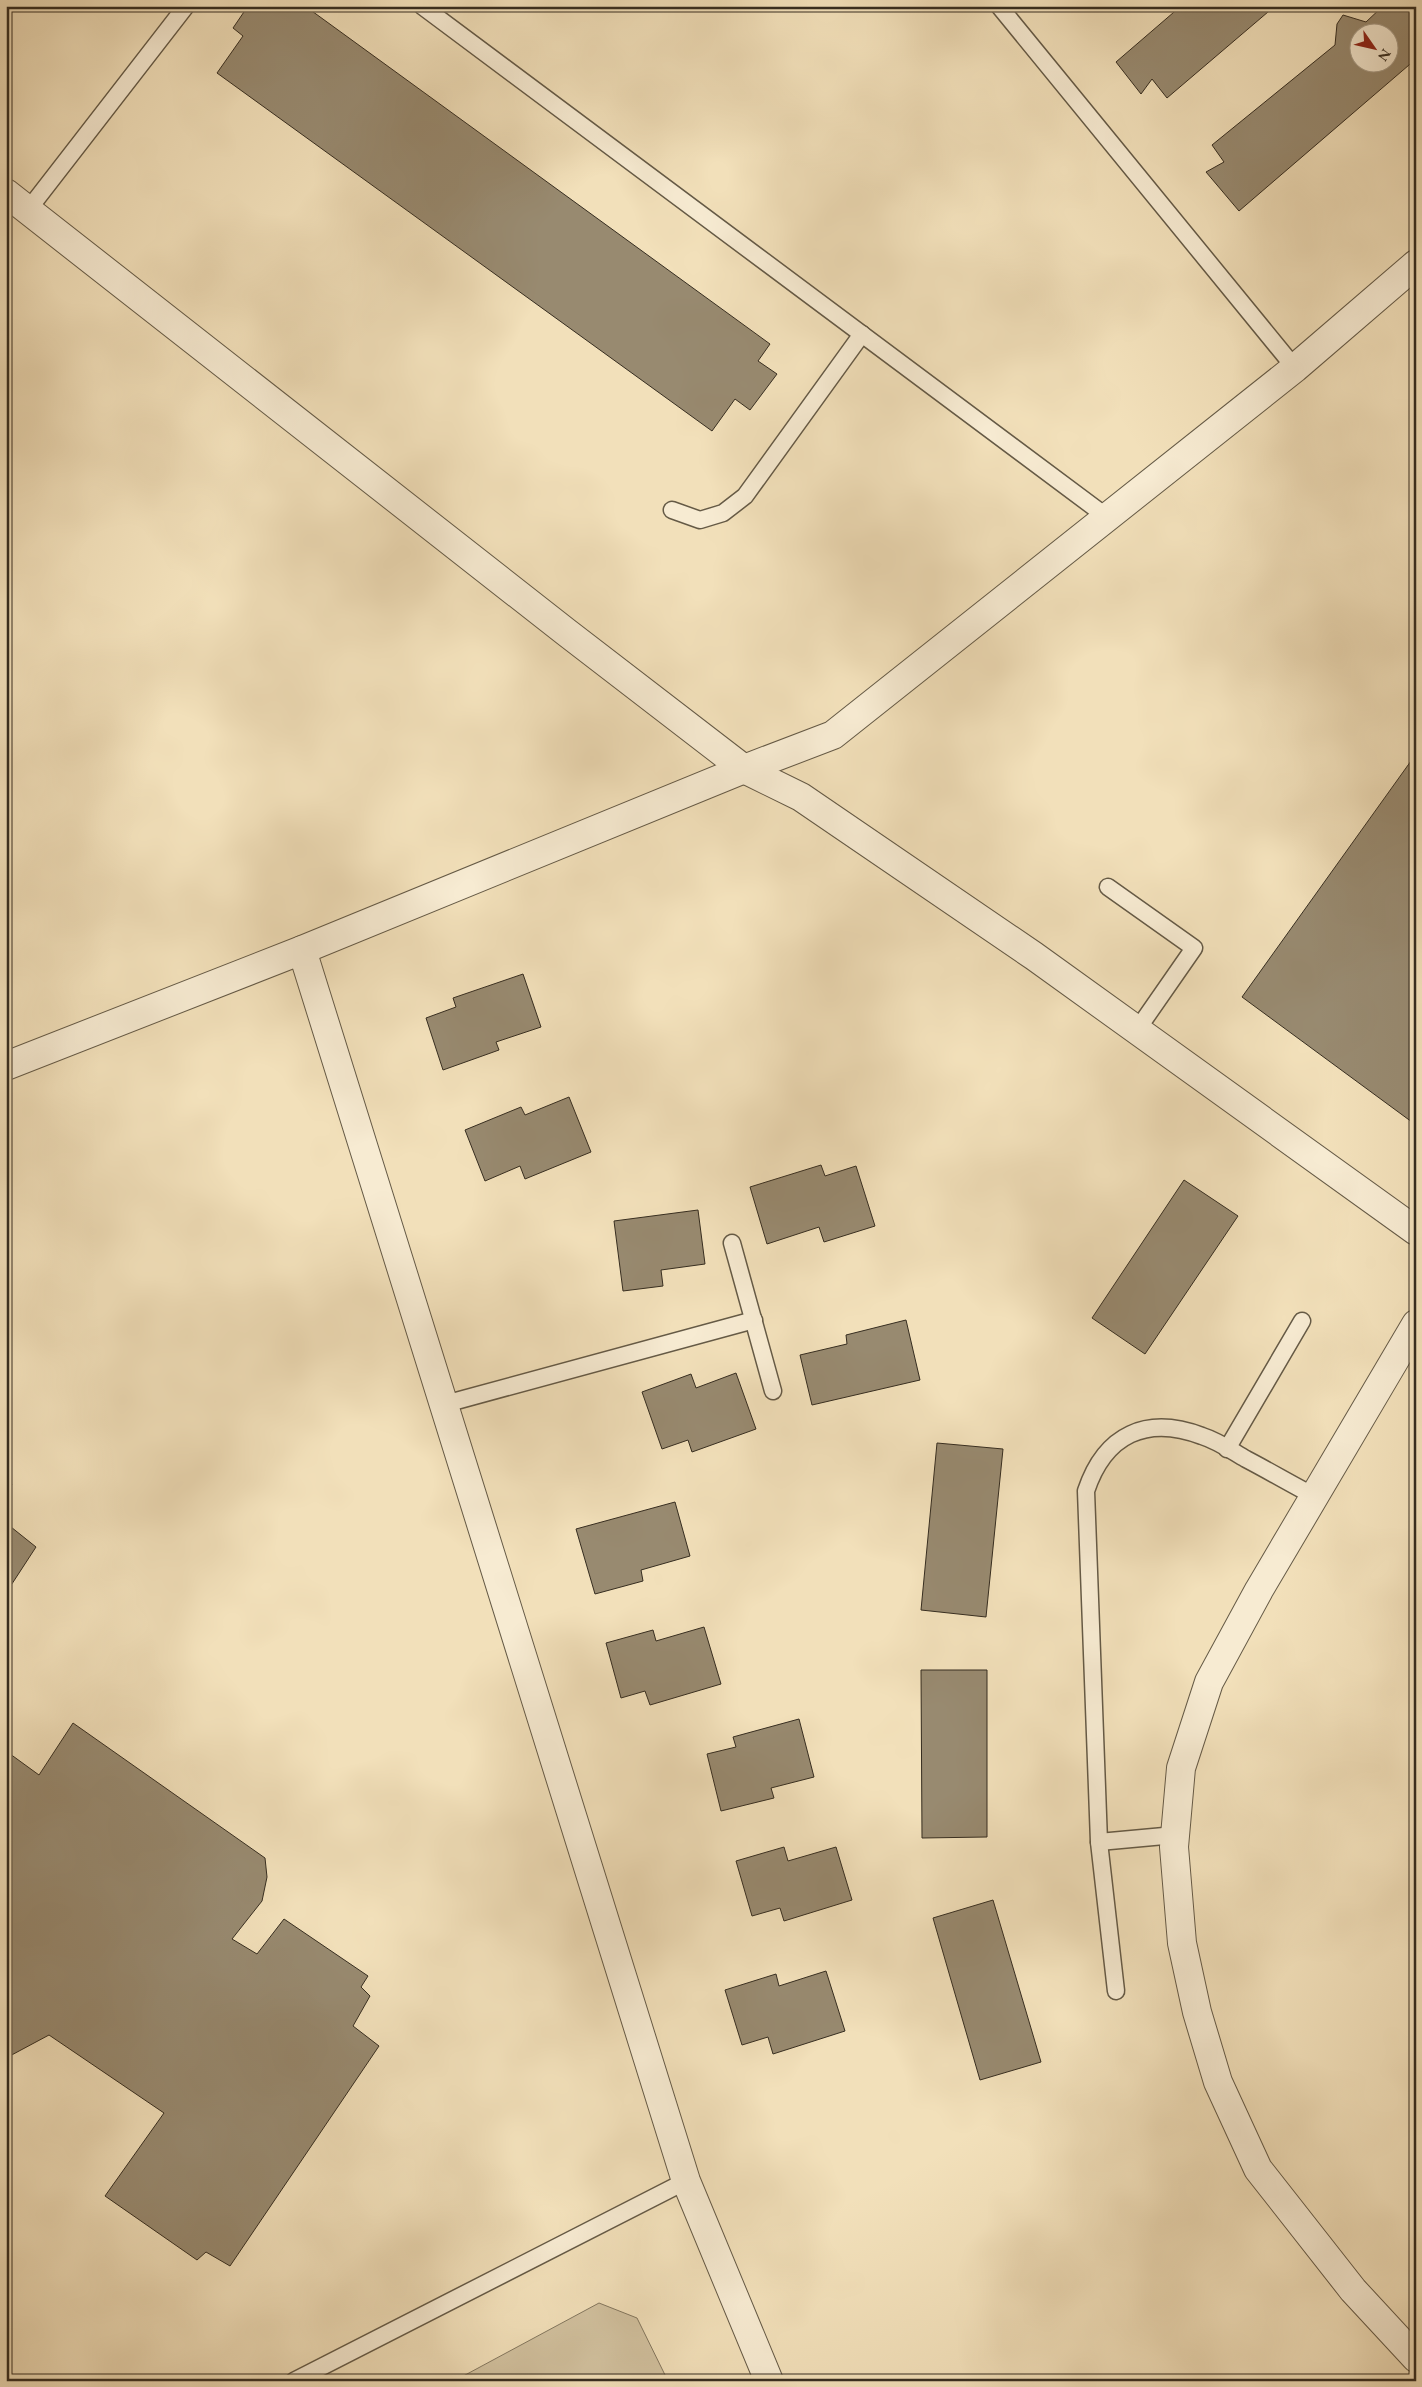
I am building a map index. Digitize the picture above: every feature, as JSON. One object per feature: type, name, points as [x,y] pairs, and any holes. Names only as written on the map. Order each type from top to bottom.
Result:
[{"type":"street","points":[[6,193],[558,626],[744,769],[801,797],[1034,956],[1416,1232]]},
{"type":"street","points":[[6,1066],[302,950],[744,769],[833,735],[1295,368],[1416,264]]},
{"type":"street","points":[[302,950],[686,2181],[769,2381]]},
{"type":"street","points":[[1416,1324],[1259,1590],[1209,1682],[1181,1768],[1174,1847],[1184,1952],[1197,2012],[1218,2082],[1258,2169],[1353,2290],[1416,2358]]},
{"type":"lane","points":[[28,210],[186,6]]},
{"type":"lane","points":[[422,6],[1108,518]]},
{"type":"lane","points":[[1000,6],[1295,368]]},
{"type":"lane","points":[[672,510],[700,520],[723,513],[746,496],[862,334]]},
{"type":"lane","points":[[1108,887],[1194,948],[1137,1030]]},
{"type":"lane","points":[[732,1243],[773,1391]]},
{"type":"lane","points":[[445,1404],[754,1320]]},
{"type":"lane","points":[[1227,1448],[1302,1321]]},
{"type":"lane","points":[[1116,1991],[1099,1842],[1086,1501],[1092,1473],[1104,1455],[1122,1438],[1140,1428],[1164,1426],[1203,1436],[1314,1496]]},
{"type":"lane","points":[[1099,1842],[1175,1834]]},
{"type":"lane","points":[[294,2381],[686,2181]]},
{"type":"shaded area","points":[[599,2303],[637,2318],[668,2381],[454,2381]]},
{"type":"building","points":[[248,6],[305,6],[770,344],[758,361],[777,374],[750,410],[735,399],[712,431],[217,73],[243,36],[233,28]]},
{"type":"building","points":[[1181,6],[1275,6],[1167,98],[1152,79],[1141,94],[1116,62]]},
{"type":"building","points":[[1383,6],[1416,6],[1416,59],[1239,211],[1206,172],[1224,162],[1212,145],[1335,45],[1337,24],[1343,15],[1366,22]]},
{"type":"building","points":[[1416,754],[1416,1125],[1242,997]]},
{"type":"building","points":[[523,974],[541,1027],[496,1042],[499,1050],[443,1070],[426,1018],[456,1007],[453,998]]},
{"type":"building","points":[[569,1097],[591,1152],[525,1179],[520,1166],[485,1181],[465,1130],[521,1107],[525,1115]]},
{"type":"building","points":[[821,1165],[825,1176],[856,1166],[875,1226],[824,1242],[819,1227],[767,1244],[750,1187]]},
{"type":"building","points":[[1184,1180],[1238,1216],[1145,1354],[1092,1318]]},
{"type":"building","points":[[698,1210],[705,1264],[661,1270],[663,1286],[623,1291],[614,1221]]},
{"type":"building","points":[[906,1320],[920,1380],[812,1405],[800,1355],[847,1344],[846,1335]]},
{"type":"building","points":[[736,1373],[756,1429],[692,1452],[688,1440],[662,1449],[642,1392],[691,1374],[696,1388]]},
{"type":"building","points":[[937,1443],[1003,1449],[986,1617],[921,1610]]},
{"type":"building","points":[[6,1480],[12,1484],[6,1493]]},
{"type":"building","points":[[675,1502],[690,1556],[641,1570],[643,1581],[595,1594],[576,1529]]},
{"type":"building","points":[[6,1523],[36,1547],[6,1593]]},
{"type":"building","points":[[704,1627],[721,1684],[650,1705],[645,1691],[621,1698],[606,1643],[653,1630],[656,1641]]},
{"type":"building","points":[[921,1670],[987,1670],[987,1837],[922,1838]]},
{"type":"building","points":[[799,1719],[814,1777],[771,1788],[774,1798],[721,1811],[707,1754],[736,1747],[733,1737]]},
{"type":"building","points":[[73,1723],[265,1858],[267,1877],[262,1901],[232,1939],[257,1954],[284,1919],[368,1976],[361,1987],[370,1996],[353,2026],[379,2046],[230,2266],[206,2252],[197,2260],[105,2196],[164,2113],[49,2035],[6,2058],[6,1751],[39,1775]]},
{"type":"building","points":[[784,1847],[788,1861],[836,1847],[852,1900],[784,1921],[780,1908],[752,1916],[736,1861]]},
{"type":"building","points":[[993,1900],[1041,2062],[980,2080],[933,1918]]},
{"type":"building","points":[[826,1971],[845,2031],[773,2054],[768,2037],[742,2045],[725,1990],[776,1974],[779,1986]]}]
